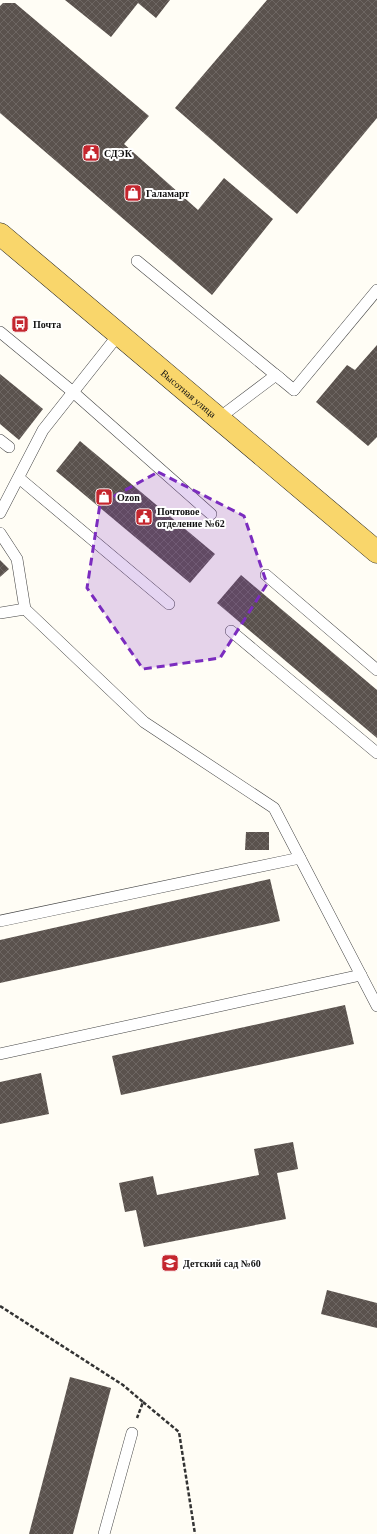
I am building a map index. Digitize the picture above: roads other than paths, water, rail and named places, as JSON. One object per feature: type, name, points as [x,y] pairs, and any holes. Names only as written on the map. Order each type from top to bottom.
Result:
[{"type":"main road","name":"Высотная улица","points":[[0,234],[377,552]]},
{"type":"lane","points":[[137,261],[294,390],[377,290]]},
{"type":"lane","points":[[0,332],[73,392],[211,514]]},
{"type":"lane","points":[[0,513],[44,430],[119,334]]},
{"type":"lane","points":[[219,418],[276,375]]},
{"type":"lane","points":[[19,478],[169,604]]},
{"type":"lane","points":[[0,533],[17,559],[25,609],[144,722],[274,808],[377,1006]]},
{"type":"lane","points":[[266,575],[377,670]]},
{"type":"lane","points":[[0,613],[25,609]]},
{"type":"lane","points":[[231,630],[377,753]]},
{"type":"lane","points":[[0,921],[300,858]]},
{"type":"lane","points":[[0,1054],[362,975]]},
{"type":"lane","points":[[104,1534],[132,1433]]},
{"type":"place","name":"СДЭК","points":[[91,153]]},
{"type":"place","name":"Галамарт","points":[[133,193]]},
{"type":"place","name":"Почта","points":[[20,324]]},
{"type":"place","name":"Ozon","points":[[104,497]]},
{"type":"place","name":"Почтовое отделение №62","points":[[144,517]]},
{"type":"place","name":"Детский сад №60","points":[[170,1263]]}]
